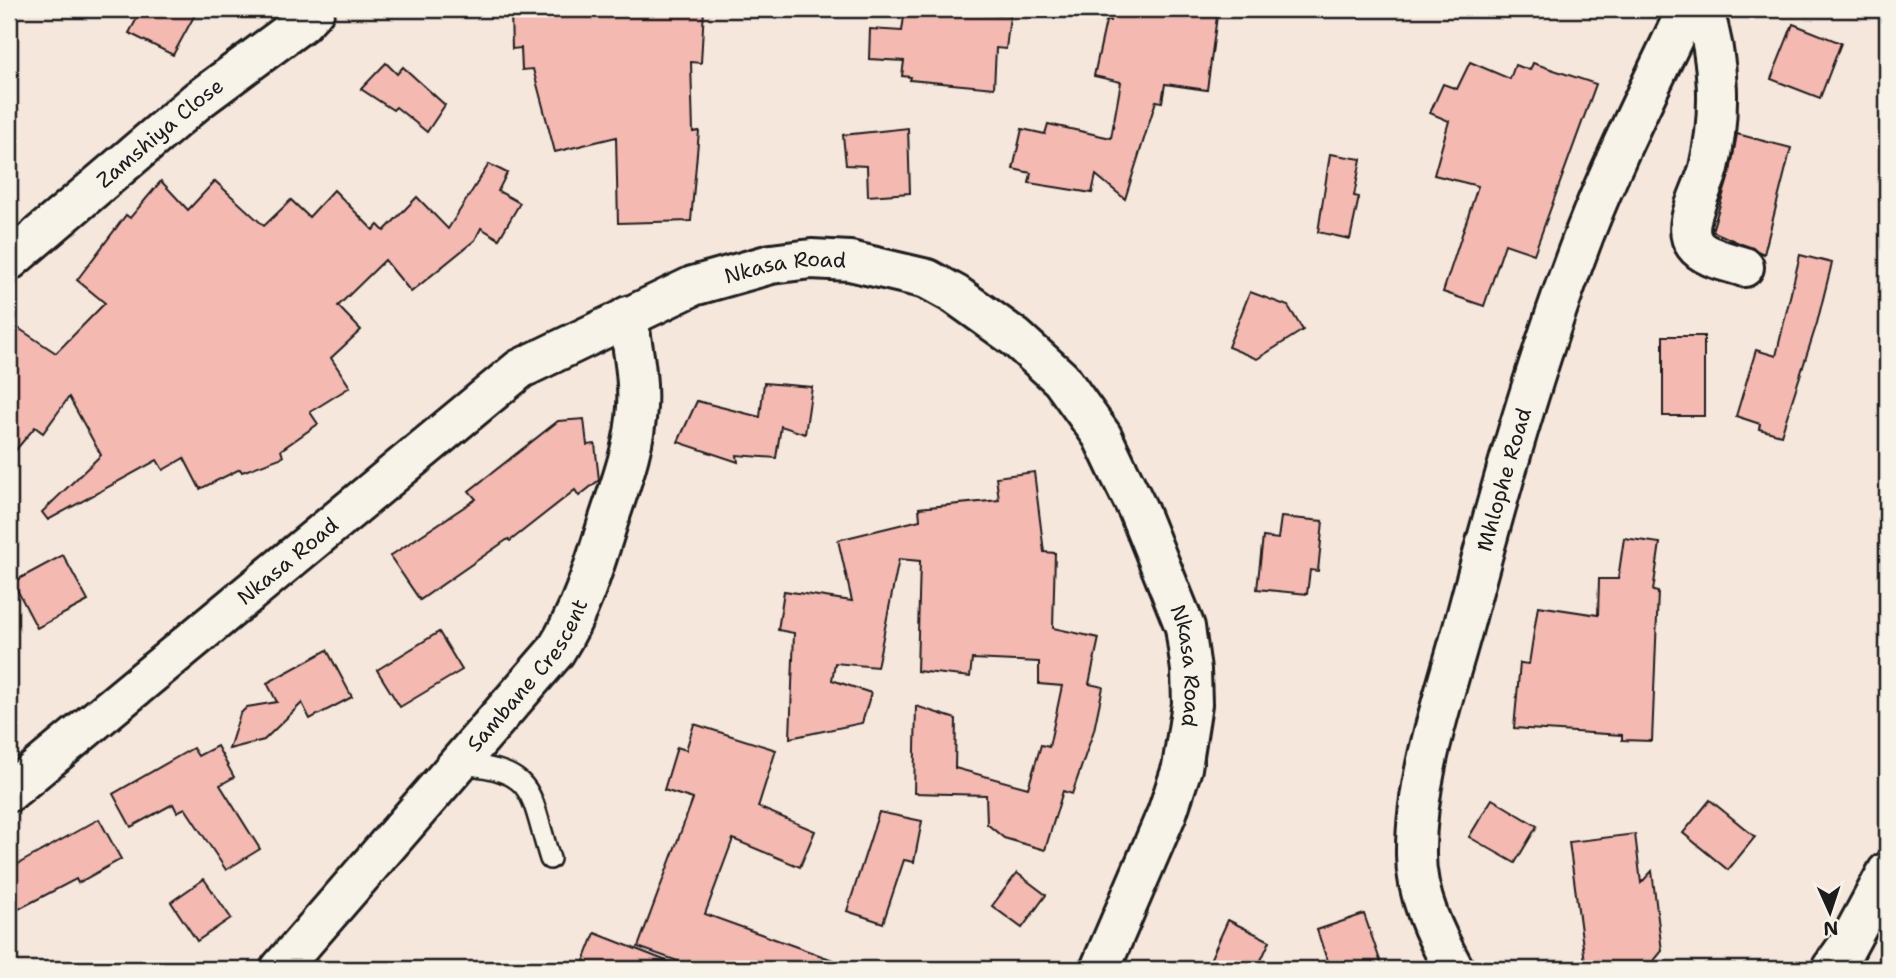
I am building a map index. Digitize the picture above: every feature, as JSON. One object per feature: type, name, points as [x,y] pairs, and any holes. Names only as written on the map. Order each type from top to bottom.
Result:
[{"type":"street","name":"Zamshiya Close","points":[[9,261],[167,124],[302,23],[315,9]]},
{"type":"street","name":"Mhlophe Road","points":[[1454,969],[1438,939],[1423,898],[1416,856],[1429,755],[1495,507],[1580,246],[1687,9]]},
{"type":"street","points":[[1703,9],[1715,58],[1717,89],[1709,169],[1695,209],[1693,244],[1704,252],[1744,267]]},
{"type":"street","name":"Nkasa Road","points":[[9,792],[520,369],[692,286],[771,264],[811,259],[850,261],[927,279],[983,313],[1040,358],[1083,407],[1102,436],[1138,510],[1185,627],[1192,704],[1182,768],[1167,813],[1100,969]]},
{"type":"street","name":"Sambane Crescent","points":[[280,969],[555,652],[583,598],[622,480],[635,428],[637,371],[628,316]]},
{"type":"street","points":[[1831,969],[1846,948],[1887,872]]},
{"type":"lane","points":[[459,764],[502,769],[523,782],[532,797],[550,859]]},
{"type":"building","points":[[142,9],[198,9],[173,55],[129,33]]},
{"type":"building","points":[[704,9],[701,63],[691,62],[693,132],[699,131],[691,221],[618,223],[616,137],[555,152],[533,69],[522,70],[521,48],[512,49],[511,11]]},
{"type":"building","points":[[905,9],[1010,16],[1006,49],[996,48],[994,88],[910,80],[911,77],[902,76],[904,61],[869,59],[870,29],[902,31]]},
{"type":"building","points":[[1112,9],[1218,9],[1207,90],[1165,84],[1162,102],[1156,101],[1125,199],[1096,175],[1092,193],[1029,183],[1031,173],[1013,169],[1022,129],[1045,134],[1048,124],[1111,138],[1121,82],[1094,76],[1106,21],[1110,21]]},
{"type":"building","points":[[1793,24],[1841,43],[1820,98],[1771,79]]},
{"type":"building","points":[[1470,62],[1510,79],[1515,65],[1530,70],[1533,63],[1596,84],[1534,254],[1505,244],[1484,306],[1443,292],[1478,186],[1434,175],[1449,121],[1430,113],[1443,84],[1457,89]]},
{"type":"building","points":[[386,63],[397,74],[403,67],[445,105],[427,132],[396,107],[393,110],[361,89]]},
{"type":"building","points":[[908,128],[910,193],[868,196],[867,166],[846,165],[843,135]]},
{"type":"building","points":[[1737,134],[1791,148],[1764,254],[1712,231],[1730,172]]},
{"type":"building","points":[[1330,154],[1361,159],[1354,196],[1359,197],[1350,239],[1318,232]]},
{"type":"building","points":[[489,164],[507,173],[498,191],[520,203],[499,239],[481,228],[475,240],[411,292],[385,260],[338,306],[361,330],[331,358],[350,387],[310,412],[318,424],[281,450],[283,457],[242,472],[240,469],[200,489],[184,458],[163,470],[157,460],[48,520],[42,512],[101,455],[69,397],[43,433],[35,427],[9,458],[9,322],[56,353],[105,303],[77,280],[126,215],[130,218],[161,181],[188,210],[215,181],[264,226],[291,200],[309,217],[334,190],[373,230],[378,225],[384,231],[417,197],[448,229]]},
{"type":"building","points":[[1800,255],[1832,263],[1817,323],[1781,435],[1759,429],[1760,424],[1736,416],[1756,350],[1776,356]]},
{"type":"building","points":[[1250,292],[1288,306],[1303,330],[1257,359],[1228,347]]},
{"type":"building","points":[[1663,336],[1704,336],[1704,416],[1663,416]]},
{"type":"building","points":[[764,383],[812,387],[805,434],[781,426],[776,458],[737,455],[738,462],[678,442],[697,401],[760,417]]},
{"type":"building","points":[[584,419],[587,445],[595,444],[599,480],[579,496],[575,490],[510,541],[508,539],[420,600],[390,556],[476,499],[469,491],[558,421]]},
{"type":"building","points":[[1034,472],[1044,552],[1055,553],[1053,628],[1099,638],[1089,684],[1103,687],[1094,730],[1072,794],[1063,791],[1045,850],[1004,838],[987,824],[986,795],[914,793],[916,706],[956,719],[955,768],[1028,788],[1041,745],[1049,747],[1062,686],[1039,684],[1039,662],[972,659],[970,677],[917,671],[920,561],[899,559],[877,667],[835,663],[832,680],[871,693],[862,723],[790,738],[794,633],[778,630],[784,591],[852,601],[838,540],[920,520],[919,508],[999,500],[996,477]]},
{"type":"building","points":[[1281,517],[1323,521],[1318,571],[1310,570],[1307,594],[1257,589],[1263,537],[1278,539]]},
{"type":"building","points":[[1624,538],[1660,543],[1653,591],[1658,592],[1652,741],[1622,740],[1622,735],[1514,728],[1520,663],[1529,664],[1538,606],[1598,615],[1599,579],[1618,579]]},
{"type":"building","points":[[63,555],[88,601],[37,628],[13,582]]},
{"type":"building","points":[[439,632],[462,670],[400,707],[377,670]]},
{"type":"building","points":[[327,650],[352,697],[310,719],[302,703],[264,740],[229,749],[240,714],[247,707],[277,702],[267,683]]},
{"type":"building","points":[[694,724],[776,750],[758,807],[815,831],[800,867],[733,839],[705,914],[847,965],[847,969],[700,969],[638,947],[693,799],[664,790],[677,747],[686,750]]},
{"type":"building","points":[[217,746],[234,777],[220,785],[260,849],[226,870],[185,808],[177,812],[173,804],[131,827],[113,794],[193,748],[198,756]]},
{"type":"building","points":[[1492,799],[1537,826],[1515,863],[1469,837]]},
{"type":"building","points":[[1710,800],[1755,837],[1728,870],[1683,833]]},
{"type":"building","points":[[879,812],[922,821],[914,862],[904,860],[883,923],[847,911]]},
{"type":"building","points":[[99,819],[121,859],[78,883],[76,879],[9,914],[9,869]]},
{"type":"building","points":[[1635,834],[1641,883],[1652,871],[1662,951],[1647,969],[1586,969],[1569,842]]},
{"type":"building","points":[[1017,873],[1046,895],[1022,928],[992,906]]},
{"type":"building","points":[[204,879],[231,918],[197,941],[171,902]]},
{"type":"building","points":[[1364,914],[1383,969],[1330,969],[1317,930]]},
{"type":"building","points":[[1228,920],[1270,941],[1257,969],[1206,969]]},
{"type":"building","points":[[595,933],[682,967],[581,969]]}]
